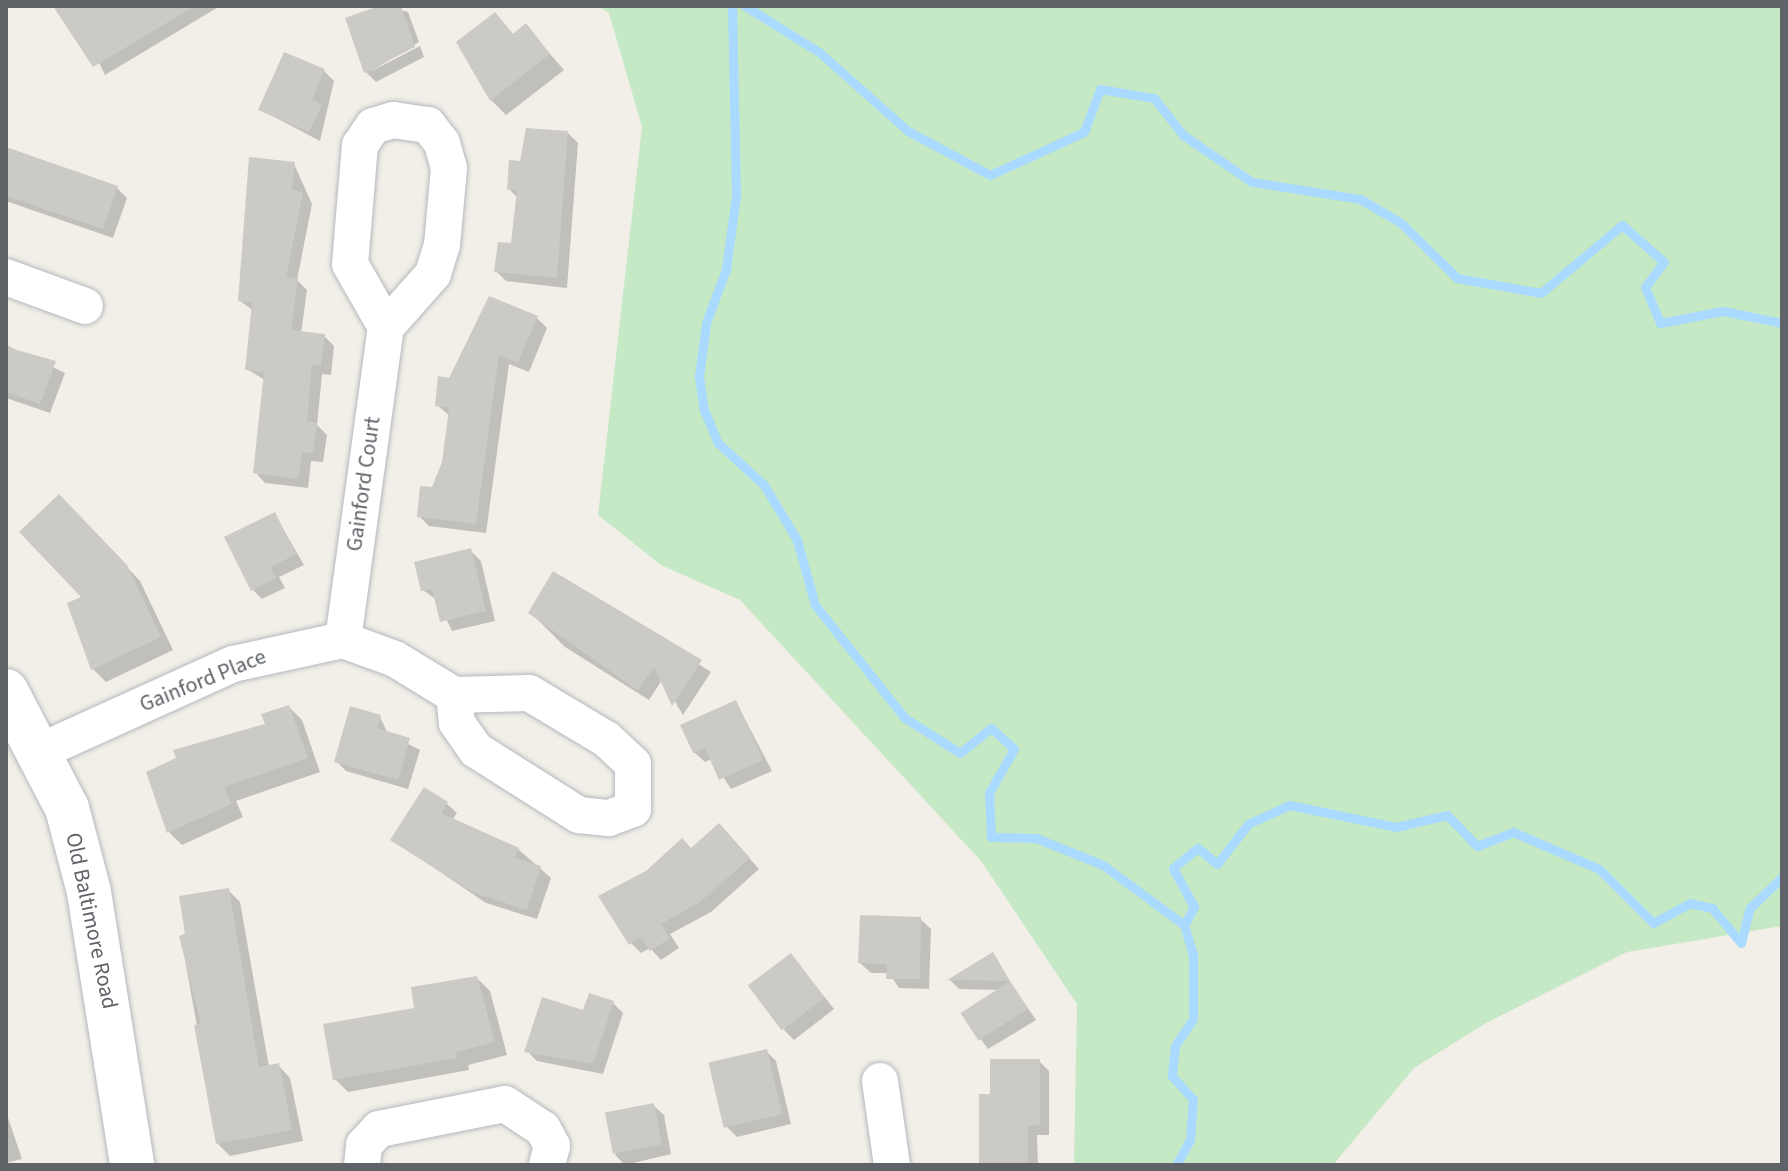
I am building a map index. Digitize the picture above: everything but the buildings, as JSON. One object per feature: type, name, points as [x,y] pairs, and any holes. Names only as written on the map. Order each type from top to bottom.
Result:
[{"type":"street","points":[[393,120],[428,125],[449,168],[433,274],[386,327],[350,264],[360,145],[373,126],[393,120]]},
{"type":"street","points":[[6,277],[85,306]]},
{"type":"street","name":"Gainford Court","points":[[343,640],[386,327]]},
{"type":"street","points":[[343,640],[395,659],[454,695],[529,693],[606,739],[633,764],[633,809],[609,818],[579,815],[476,750],[457,723],[454,695]]},
{"type":"street","name":"Gainford Place","points":[[41,751],[233,664],[343,640]]},
{"type":"street","name":"Old Baltimore Road","points":[[6,691],[41,751],[67,808],[89,892],[132,1165]]},
{"type":"street","points":[[880,1081],[892,1165]]},
{"type":"street","points":[[362,1165],[364,1145],[379,1129],[505,1104],[543,1129],[552,1146],[547,1165]]},
{"type":"green space","points":[[598,6],[1782,6],[1782,926],[1627,952],[1486,1023],[1414,1068],[1333,1165],[1074,1165],[1077,1004],[981,861],[740,600],[661,565],[598,515],[642,127],[609,13]]},
{"type":"waterway","points":[[732,6],[736,195],[726,269],[706,323],[699,376],[704,410],[718,443],[764,485],[797,540],[815,605],[905,718],[960,753],[991,728],[1014,749],[989,793],[991,837],[1036,838],[1103,865],[1184,925],[1193,954],[1193,1019],[1175,1046],[1172,1076],[1193,1099],[1190,1140],[1176,1165]]},
{"type":"waterway","points":[[745,6],[819,52],[908,131],[990,175],[1084,132],[1100,89],[1154,98],[1183,135],[1252,182],[1360,199],[1401,223],[1457,278],[1541,293],[1622,225],[1664,262],[1645,287],[1660,323],[1723,311],[1782,323]]},
{"type":"waterway","points":[[1184,925],[1194,907],[1173,868],[1198,848],[1217,864],[1248,824],[1289,805],[1396,827],[1447,815],[1477,846],[1513,832],[1599,869],[1653,923],[1690,903],[1712,908],[1741,943],[1750,908],[1782,877]]}]
